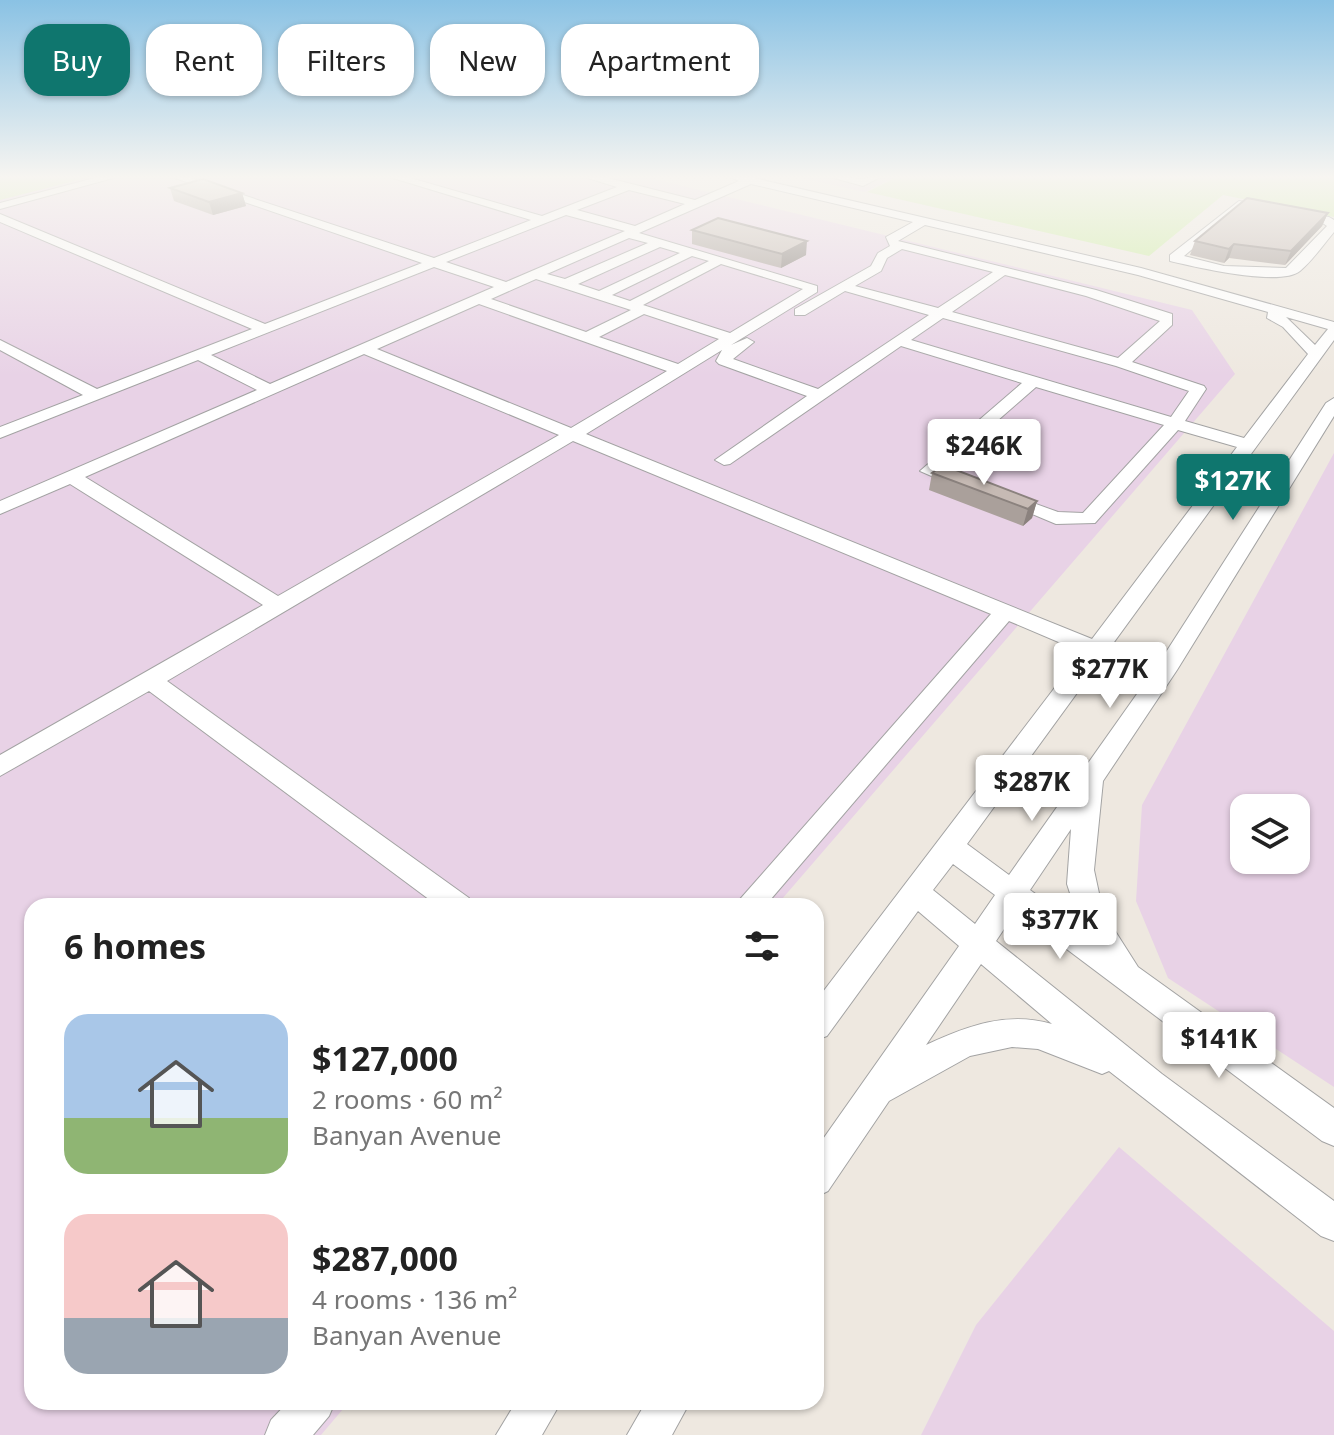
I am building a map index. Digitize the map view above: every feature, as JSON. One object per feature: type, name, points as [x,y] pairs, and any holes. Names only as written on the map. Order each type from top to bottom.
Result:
[{"type":"street","points":[[57,242],[264,329]]},
{"type":"street","points":[[374,242],[507,287]]},
{"type":"street","points":[[0,433],[487,242]]},
{"type":"street","points":[[0,508],[609,242]]},
{"type":"street","points":[[893,242],[1167,317],[1167,322],[1121,363]]},
{"type":"street","points":[[824,1015],[1334,330],[1141,272],[1013,242]]},
{"type":"street","points":[[1190,242],[1173,256],[1183,262],[1224,270],[1281,273],[1294,270],[1319,242]]},
{"type":"street","points":[[0,767],[573,434],[812,289],[805,284],[659,243],[566,284]]},
{"type":"street","points":[[819,395],[728,364],[724,357],[876,268],[882,256],[899,246]]},
{"type":"street","points":[[601,295],[691,252]]},
{"type":"street","points":[[587,337],[674,284],[692,284],[728,262]]},
{"type":"street","points":[[1204,291],[1224,270]]},
{"type":"street","points":[[724,460],[1003,271]]},
{"type":"street","points":[[535,274],[731,338]]},
{"type":"street","points":[[845,287],[1121,363],[1198,389],[1175,423],[1094,515],[1080,521],[1056,518],[929,471],[1033,381]]},
{"type":"street","points":[[479,299],[677,369]]},
{"type":"street","points":[[1265,309],[1334,312]]},
{"type":"street","points":[[1265,309],[1288,324],[1316,354]]},
{"type":"street","points":[[899,341],[1248,445]]},
{"type":"street","points":[[0,344],[96,395]]},
{"type":"street","points":[[364,349],[1096,649]]},
{"type":"street","points":[[199,355],[270,390]]},
{"type":"street","points":[[824,1167],[977,943],[1015,894],[1169,665],[1334,403]]},
{"type":"street","points":[[72,477],[278,605]]},
{"type":"street","points":[[755,898],[1006,611]]},
{"type":"street","points":[[150,680],[448,898]]},
{"type":"street","points":[[1091,781],[1080,876],[1083,898],[1100,934],[1138,986]]},
{"type":"street","points":[[949,846],[1334,1129]]},
{"type":"street","points":[[914,891],[1150,1085],[1334,1223]]},
{"type":"street","points":[[872,1094],[970,1038],[1015,1030],[1046,1034],[1076,1045],[1150,1085]]},
{"type":"street","points":[[286,1435],[308,1410]]},
{"type":"street","points":[[517,1435],[535,1410]]},
{"type":"street","points":[[648,1435],[665,1410]]},
{"type":"shaded area","points":[[0,242],[913,242],[1192,310],[1235,374],[783,898],[24,898],[24,1410],[342,1410],[321,1435],[0,1435]]},
{"type":"shaded area","points":[[1334,453],[1334,1087],[1168,978],[1136,901],[1142,805]]},
{"type":"shaded area","points":[[1119,1147],[1334,1331],[1334,1435],[921,1435],[976,1325]]},
{"type":"green space","points":[[1087,242],[1166,242],[1149,256]]},
{"type":"building","points":[[737,242],[805,242],[782,254]]},
{"type":"building","points":[[1199,242],[1300,242],[1291,251],[1234,244],[1229,249]]},
{"type":"building","points":[[943,465],[1037,501],[1028,509],[932,473]]}]
